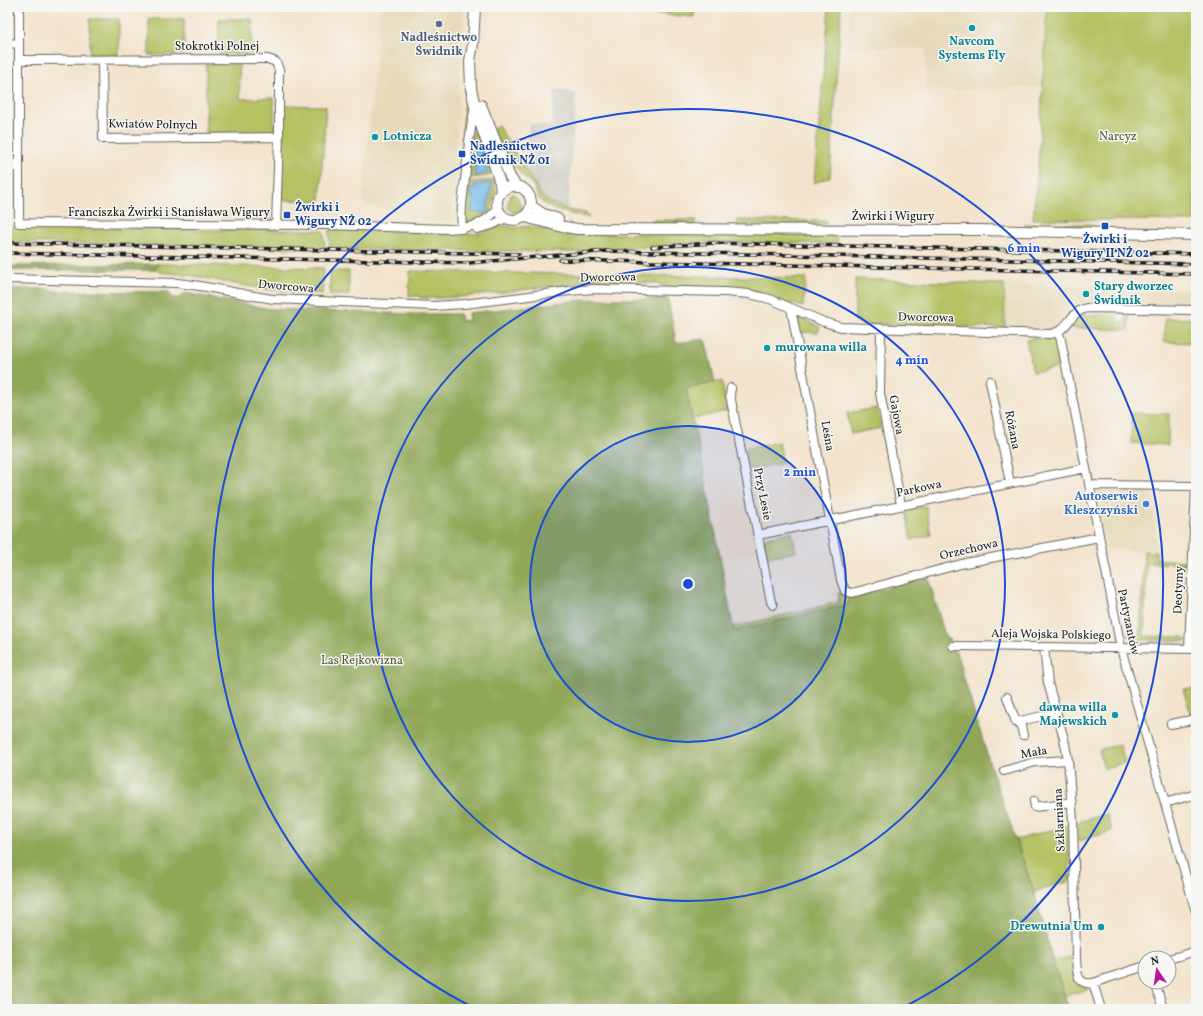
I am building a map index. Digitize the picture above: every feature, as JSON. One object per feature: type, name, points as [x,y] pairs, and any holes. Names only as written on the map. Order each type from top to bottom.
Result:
[{"type":"main road","points":[[475,7],[473,44],[475,81],[480,104],[510,177],[517,187]]},
{"type":"main road","points":[[473,44],[471,52],[470,81],[474,107],[500,183],[501,193],[498,202],[498,209],[506,218],[516,220],[524,217],[529,212],[531,206],[530,200],[528,194],[523,189],[517,187],[509,188],[501,193]]},
{"type":"main road","name":"Żwirki i Wigury","points":[[531,206],[535,210],[548,216],[591,228]]},
{"type":"main road","name":"Żwirki i Wigury","points":[[524,217],[566,228],[1013,230],[1196,235]]},
{"type":"street","points":[[19,7],[19,60]]},
{"type":"street","points":[[7,43],[19,44]]},
{"type":"street","name":"Stokrotki Polnej","points":[[19,60],[272,60],[278,66],[279,70],[276,225]]},
{"type":"street","name":"Franciszka Żwirki i Stanisława Wigury","points":[[19,60],[19,223],[276,225],[478,229],[492,225],[506,218]]},
{"type":"street","name":"Kwiatów Polnych","points":[[102,60],[103,139],[278,137]]},
{"type":"street","points":[[474,107],[469,137],[461,213],[462,229],[483,222],[498,209]]},
{"type":"street","name":"Dworcowa","points":[[7,279],[194,284],[256,297],[274,299],[427,306],[464,304],[594,289],[692,290],[749,294],[770,299],[836,326],[881,329],[1048,334],[1058,332]]},
{"type":"street","name":"Leśna","points":[[791,308],[841,580],[845,591]]},
{"type":"street","points":[[1058,332],[1065,326],[1074,314],[1087,308],[1196,310]]},
{"type":"street","name":"Gajowa","points":[[881,329],[881,400],[901,505]]},
{"type":"street","name":"Partyzantów","points":[[1058,332],[1061,340],[1121,648],[1196,912]]},
{"type":"street","name":"Różana","points":[[990,381],[1010,483]]},
{"type":"street","name":"Przy Lesie","points":[[731,388],[730,395],[771,602],[773,605]]},
{"type":"street","name":"Parkowa","points":[[758,535],[830,519],[1086,468]]},
{"type":"street","points":[[1089,485],[1196,485]]},
{"type":"street","name":"Deotymy","points":[[1193,649],[1196,485]]},
{"type":"street","name":"Orzechowa","points":[[845,591],[852,593],[965,562],[1099,537]]},
{"type":"street","name":"Aleja Wojska Polskiego","points":[[953,646],[1193,649]]},
{"type":"street","name":"Szklarniana","points":[[1044,647],[1048,683],[1064,739],[1068,760],[1072,802],[1077,965],[1079,978],[1082,982],[1086,984],[1093,983]]},
{"type":"street","points":[[1007,697],[1016,722],[1056,713]]},
{"type":"street","points":[[1171,724],[1196,719]]},
{"type":"street","points":[[1020,721],[1023,735]]},
{"type":"street","name":"Mała","points":[[1004,771],[1035,762],[1068,760]]},
{"type":"street","points":[[1165,803],[1196,794]]},
{"type":"street","points":[[1034,801],[1036,807],[1072,802]]},
{"type":"street","points":[[1177,957],[1196,951]]},
{"type":"street","points":[[1101,1009],[1093,983],[1137,969]]},
{"type":"street","points":[[1157,990],[1163,1009]]},
{"type":"shaded area","points":[[380,7],[464,7],[452,222],[422,220],[362,203]]},
{"type":"shaded area","points":[[850,7],[1046,7],[1041,87],[926,91],[925,49],[848,47]]},
{"type":"shaded area","points":[[555,90],[576,93],[568,210],[543,198],[526,169],[529,124],[552,126]]},
{"type":"shaded area","points":[[1004,284],[1196,290],[1196,305],[1070,303],[1069,315],[1058,328],[1053,330],[1005,328]]},
{"type":"shaded area","points":[[1099,489],[1153,491],[1156,552],[1108,550],[1096,493]]},
{"type":"green space","points":[[605,7],[695,7],[694,17],[604,10]]},
{"type":"green space","points":[[829,7],[841,7],[830,177],[814,183]]},
{"type":"green space","name":"Narcyz","points":[[1047,7],[1196,8],[1196,154],[1194,221],[1033,219],[1038,170]]},
{"type":"green space","points":[[90,19],[119,19],[119,55],[90,55]]},
{"type":"green space","points":[[149,19],[184,19],[184,54],[149,55]]},
{"type":"green space","points":[[219,19],[252,19],[252,54],[219,54]]},
{"type":"green space","points":[[206,64],[239,64],[240,99],[274,98],[274,134],[206,133]]},
{"type":"green space","points":[[465,91],[467,91],[469,99],[470,112],[464,144],[462,142]]},
{"type":"green space","points":[[283,105],[326,106],[320,201],[281,200]]},
{"type":"green space","points":[[474,118],[492,174],[489,176],[471,178],[469,176]]},
{"type":"green space","points":[[498,125],[543,198],[568,210],[586,213],[589,217],[556,210],[544,204],[540,200],[531,183],[520,173],[515,165],[511,166],[493,128]]},
{"type":"green space","points":[[494,180],[496,193],[491,212],[472,224],[467,222],[465,216],[467,182]]},
{"type":"green space","points":[[511,194],[514,194],[519,200],[522,210],[517,213],[512,212],[508,208]]},
{"type":"green space","points":[[652,220],[696,220],[694,225],[653,226]]},
{"type":"green space","points":[[738,220],[827,221],[826,224],[822,225],[740,225],[738,224]]},
{"type":"green space","points":[[1024,224],[1090,224],[1095,226],[1082,228],[1026,226]]},
{"type":"green space","points":[[504,225],[514,228],[531,226],[551,232],[565,234],[837,233],[837,244],[710,242],[579,252],[330,249],[329,233],[331,229],[472,234],[480,233]]},
{"type":"green space","points":[[7,227],[322,230],[324,233],[325,249],[7,242]]},
{"type":"green space","points":[[158,264],[324,268],[322,294],[263,289],[188,275],[166,273],[154,270]]},
{"type":"green space","points":[[158,264],[154,270],[7,270],[7,266]]},
{"type":"green space","points":[[330,271],[349,271],[349,295],[330,295]]},
{"type":"green space","points":[[410,271],[806,278],[803,307],[789,304],[763,293],[731,288],[665,287],[657,283],[572,285],[467,296],[420,298],[420,296],[409,296]]},
{"type":"green space","points":[[855,279],[1004,284],[1005,328],[861,324],[855,320]]},
{"type":"green space","name":"Las Rejkowizna","points":[[7,289],[169,292],[173,298],[179,298],[185,293],[270,309],[412,314],[460,314],[461,321],[469,320],[468,313],[592,299],[668,299],[676,343],[705,339],[715,382],[686,389],[701,456],[734,631],[849,604],[848,598],[928,577],[946,639],[949,639],[953,652],[956,652],[992,771],[1034,892],[1053,962],[1069,1009],[7,1009]]},
{"type":"green space","points":[[1083,315],[1117,315],[1117,322],[1126,322],[1126,315],[1129,315],[1129,330],[1071,328],[1077,318]]},
{"type":"green space","points":[[1165,318],[1196,319],[1195,343],[1164,342]]},
{"type":"green space","points":[[803,319],[820,327],[818,333],[800,332],[798,320]]},
{"type":"green space","points":[[1031,338],[1054,339],[1060,360],[1058,361],[1059,367],[1033,372],[1026,340],[1030,340]]},
{"type":"green space","points":[[722,381],[727,411],[692,419],[686,389]]},
{"type":"green space","points":[[877,408],[881,428],[851,434],[847,413]]},
{"type":"green space","points":[[1132,413],[1169,414],[1168,445],[1131,443]]},
{"type":"green space","points":[[779,442],[783,463],[749,470],[745,449]]},
{"type":"green space","points":[[926,506],[931,535],[911,540],[906,510]]},
{"type":"green space","points":[[792,532],[796,552],[767,557],[764,541],[767,537]]},
{"type":"green space","points":[[1144,551],[1156,552],[1156,559],[1187,561],[1187,564],[1147,563],[1144,636],[1185,637],[1186,641],[1139,640],[1139,638],[1124,636],[1140,635]]},
{"type":"green space","points":[[838,593],[841,593],[848,598],[850,604],[734,631],[733,627],[839,602]]},
{"type":"green space","points":[[1196,688],[1196,715],[1191,715],[1183,689]]},
{"type":"green space","points":[[1120,744],[1125,763],[1104,769],[1099,750]]},
{"type":"green space","points":[[1107,814],[1112,831],[1079,841],[1078,822]]},
{"type":"green space","points":[[1069,825],[1070,881],[1034,892],[1016,840]]},
{"type":"green space","points":[[1072,956],[1075,976],[1079,983],[1088,989],[1065,996],[1053,962]]},
{"type":"water","points":[[479,141],[488,173],[475,176],[474,142]]},
{"type":"water","points":[[492,183],[487,213],[471,212],[473,198],[470,196],[470,190],[474,189],[474,185]]},
{"type":"railway","points":[[7,243],[519,254]]},
{"type":"railway","points":[[652,247],[713,243],[1196,254]]},
{"type":"railway","points":[[7,253],[469,263],[606,251],[1196,264]]},
{"type":"railway","points":[[560,260],[1196,274]]},
{"type":"place","name":"Nadleśnictwo Świdnik","points":[[439,24]]},
{"type":"place","name":"Navcom Systems Fly","points":[[972,28]]},
{"type":"place","name":"Lotnicza","points":[[375,137]]},
{"type":"place","name":"Nadleśnictwo Świdnik NŻ 01","points":[[462,154]]},
{"type":"place","name":"Żwirki i Wigury NŻ 02","points":[[287,215]]},
{"type":"place","name":"Żwirki i Wigury II NŻ 02","points":[[1105,226]]},
{"type":"place","name":"Stary dworzec Świdnik","points":[[1086,294]]},
{"type":"place","name":"murowana willa","points":[[767,348]]},
{"type":"place","name":"Autoserwis Kleszczyński","points":[[1146,504]]},
{"type":"place","name":"dawna willa Majewskich","points":[[1115,715]]},
{"type":"place","name":"Drewutnia Um","points":[[1101,927]]}]
